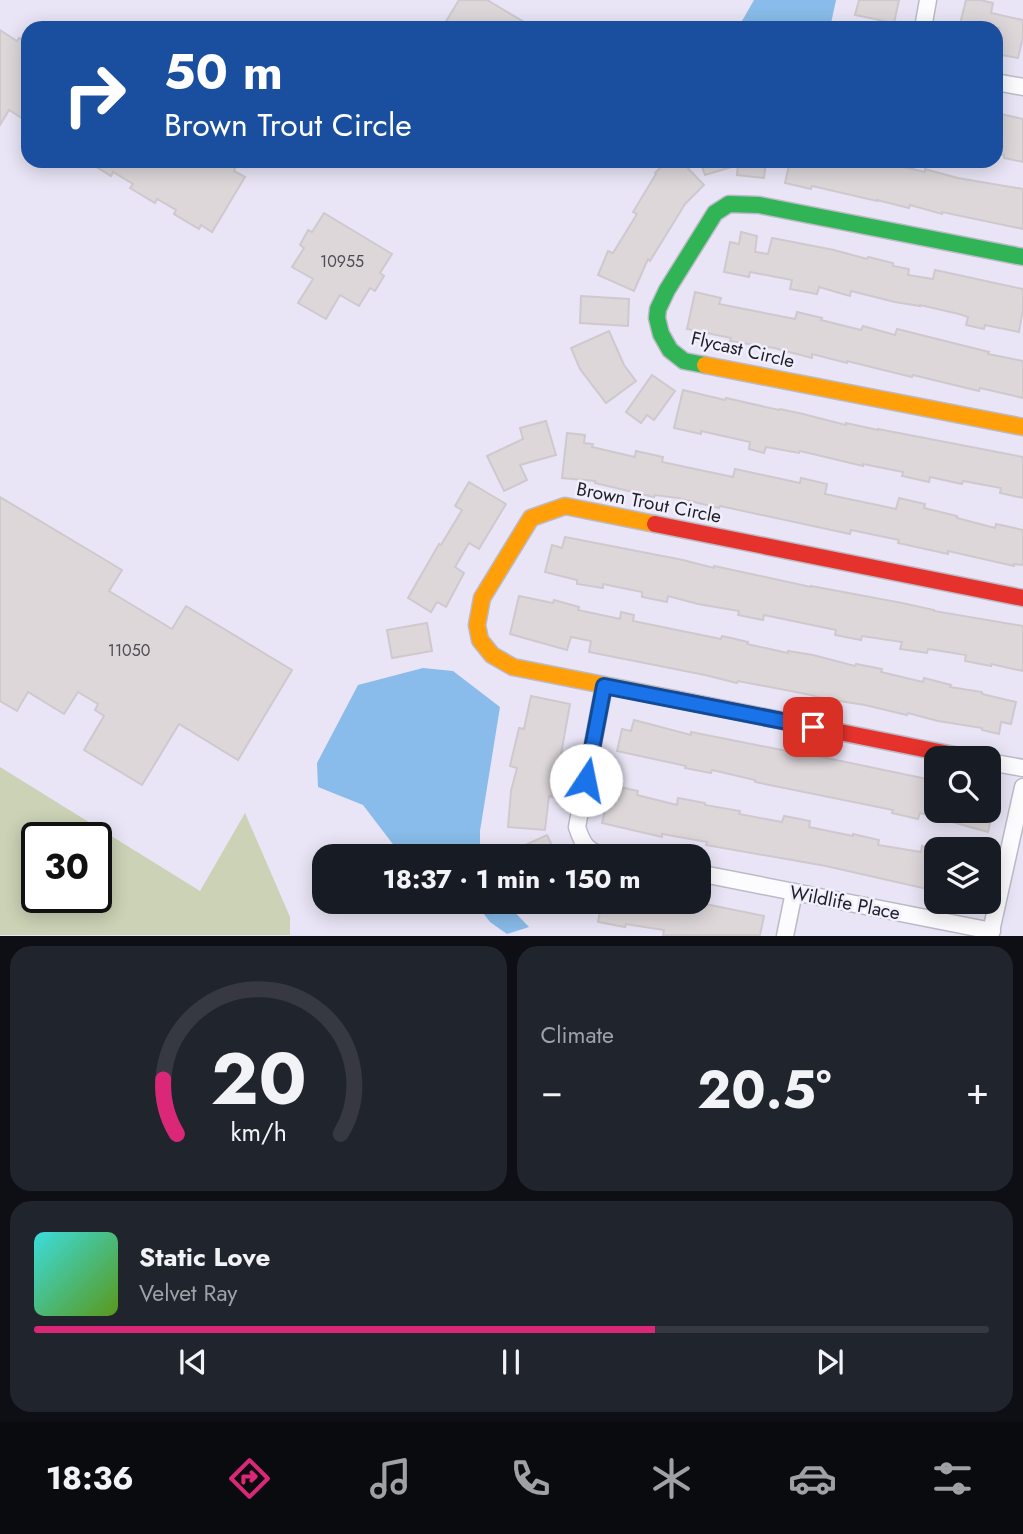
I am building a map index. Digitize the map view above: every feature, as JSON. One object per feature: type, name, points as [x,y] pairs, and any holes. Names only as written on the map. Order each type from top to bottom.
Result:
[{"type":"street","points":[[924,21],[929,0]]},
{"type":"street","points":[[1003,83],[1023,87]]},
{"type":"street","name":"Flycast Circle","points":[[1023,257],[759,205],[729,204],[715,213],[667,290],[657,318],[660,334],[670,350],[684,361],[1023,427]]},
{"type":"street","name":"Brown Trout Circle","points":[[924,749],[513,667],[492,655],[481,640],[477,625],[482,597],[531,518],[565,506],[1023,597]]},
{"type":"street","points":[[585,844],[577,827],[604,686]]},
{"type":"street","points":[[1001,764],[1023,768]]},
{"type":"street","points":[[991,933],[1023,787]]},
{"type":"street","name":"Wildlife Place","points":[[711,876],[991,933]]},
{"type":"street","points":[[785,936],[794,892]]},
{"type":"green space","points":[[0,767],[89,822],[21,822],[21,913],[112,913],[112,836],[200,891],[245,813],[290,917],[290,935],[0,935]]},
{"type":"water","points":[[754,0],[836,0],[832,21],[742,21]]},
{"type":"water","points":[[423,668],[453,671],[500,707],[480,844],[393,844],[363,805],[318,787],[317,763],[358,685]]},
{"type":"water","points":[[484,914],[516,914],[529,927],[507,934]]},
{"type":"building","points":[[459,0],[487,0],[522,21],[446,21]]},
{"type":"building","points":[[859,0],[899,0],[894,21],[855,15]]},
{"type":"building","points":[[966,0],[993,3],[991,13],[1023,20],[1023,37],[1018,58],[1003,55],[1003,21],[961,21]]},
{"type":"building","points":[[0,30],[17,41],[21,39],[21,118],[9,110],[0,125]]},
{"type":"building","points":[[1003,115],[1023,119],[1023,162],[1004,158]]},
{"type":"building","points":[[98,168],[235,168],[234,171],[245,177],[212,232],[201,225],[199,229],[174,214],[176,210],[157,199],[155,203],[130,188],[133,184],[113,172],[111,176]]},
{"type":"building","points":[[660,168],[688,168],[704,185],[685,204],[650,261],[648,259],[634,291],[598,275],[608,251],[613,253],[637,214],[633,212]]},
{"type":"building","points":[[702,168],[728,168],[705,175]]},
{"type":"building","points":[[738,168],[765,168],[764,178],[737,175]]},
{"type":"building","points":[[788,168],[908,168],[925,172],[925,169],[958,178],[1023,189],[1023,229],[942,214],[910,205],[909,208],[812,186],[811,189],[785,183]]},
{"type":"building","points":[[324,213],[392,254],[380,273],[384,276],[375,291],[370,288],[359,306],[340,295],[326,319],[298,303],[313,279],[292,267],[304,248],[300,245],[308,230],[312,232]]},
{"type":"building","points":[[741,232],[757,236],[755,252],[768,254],[772,238],[893,263],[893,266],[909,269],[908,275],[933,279],[935,270],[1023,289],[1019,332],[985,325],[984,329],[966,325],[968,317],[920,305],[851,291],[850,296],[819,287],[817,294],[790,289],[792,280],[750,272],[749,277],[724,272],[730,242],[739,244]]},
{"type":"building","points":[[695,292],[721,298],[719,304],[795,319],[797,312],[861,330],[863,326],[895,335],[897,329],[1023,361],[1023,398],[980,388],[979,391],[812,354],[812,358],[687,329]]},
{"type":"building","points":[[581,296],[629,299],[628,326],[580,323]]},
{"type":"building","points":[[609,331],[624,365],[636,381],[606,403],[580,369],[571,348]]},
{"type":"building","points":[[652,375],[675,391],[654,420],[647,415],[641,423],[626,412]]},
{"type":"building","points":[[683,390],[846,425],[1023,457],[1023,498],[1000,493],[1001,488],[930,477],[929,482],[902,476],[903,472],[863,466],[800,451],[799,453],[766,447],[764,453],[749,449],[750,442],[674,428]]},
{"type":"building","points":[[546,421],[556,455],[520,465],[527,480],[504,491],[487,456],[523,439],[520,428]]},
{"type":"building","points":[[567,433],[585,435],[584,443],[593,444],[592,447],[635,457],[636,451],[663,457],[662,462],[733,477],[735,469],[800,483],[801,478],[827,484],[825,494],[896,509],[899,498],[995,528],[996,524],[1023,530],[1023,565],[1014,566],[948,551],[948,554],[851,530],[850,534],[678,498],[654,497],[595,481],[562,478]]},
{"type":"building","points":[[469,482],[506,504],[479,549],[469,543],[455,567],[464,573],[446,607],[437,602],[431,612],[408,598],[462,510],[455,506]]},
{"type":"building","points":[[0,497],[122,570],[109,591],[172,629],[186,606],[292,670],[238,760],[179,724],[142,785],[84,750],[104,716],[95,710],[98,704],[78,692],[64,714],[28,692],[17,711],[0,701]]},
{"type":"building","points":[[565,537],[934,611],[1023,626],[1023,671],[965,661],[966,655],[928,649],[927,653],[900,649],[902,642],[862,636],[861,640],[835,635],[836,630],[764,615],[763,620],[738,615],[739,611],[668,596],[667,602],[642,597],[642,592],[603,584],[603,588],[577,584],[577,580],[545,572],[552,545],[562,548]]},
{"type":"building","points":[[519,596],[553,603],[554,600],[579,607],[578,610],[620,619],[621,612],[634,615],[633,621],[721,639],[722,636],[788,653],[813,655],[855,666],[882,669],[881,672],[923,682],[924,678],[951,685],[950,687],[982,692],[1016,702],[1011,724],[1001,722],[999,734],[908,713],[907,715],[738,681],[737,683],[589,652],[591,641],[571,637],[567,650],[510,634]]},
{"type":"building","points":[[427,623],[432,651],[392,658],[387,630]]},
{"type":"building","points":[[531,696],[570,704],[558,771],[552,797],[549,796],[545,830],[508,827],[511,791],[517,768],[510,766],[519,728],[524,729]]},
{"type":"building","points":[[634,720],[691,735],[691,732],[924,778],[924,814],[920,813],[918,819],[892,813],[893,810],[755,782],[712,770],[711,773],[685,768],[686,766],[617,751],[622,729],[631,731]]},
{"type":"building","points":[[611,785],[677,805],[678,798],[782,822],[784,816],[810,821],[809,827],[879,840],[878,845],[921,852],[924,846],[924,888],[826,866],[711,846],[707,842],[662,834],[662,837],[602,823]]},
{"type":"building","points":[[956,823],[990,823],[988,832]]},
{"type":"building","points":[[547,835],[551,844],[527,844]]},
{"type":"building","points":[[711,905],[764,916],[760,935],[663,935],[664,930],[598,922],[600,914],[711,914]]},
{"type":"traffic: fast","points":[[705,365],[684,361],[670,350],[661,334],[658,309],[715,213],[729,204],[759,205],[1023,257]]},
{"type":"traffic: slow","points":[[705,365],[1023,427]]},
{"type":"traffic: slow","points":[[655,524],[565,506],[531,518],[482,598],[477,625],[480,640],[492,655],[513,667],[675,699]]},
{"type":"traffic: jam","points":[[655,524],[1023,598]]},
{"type":"traffic: jam","points":[[675,699],[924,749]]},
{"type":"route","points":[[586,780],[604,686],[813,727]]}]
